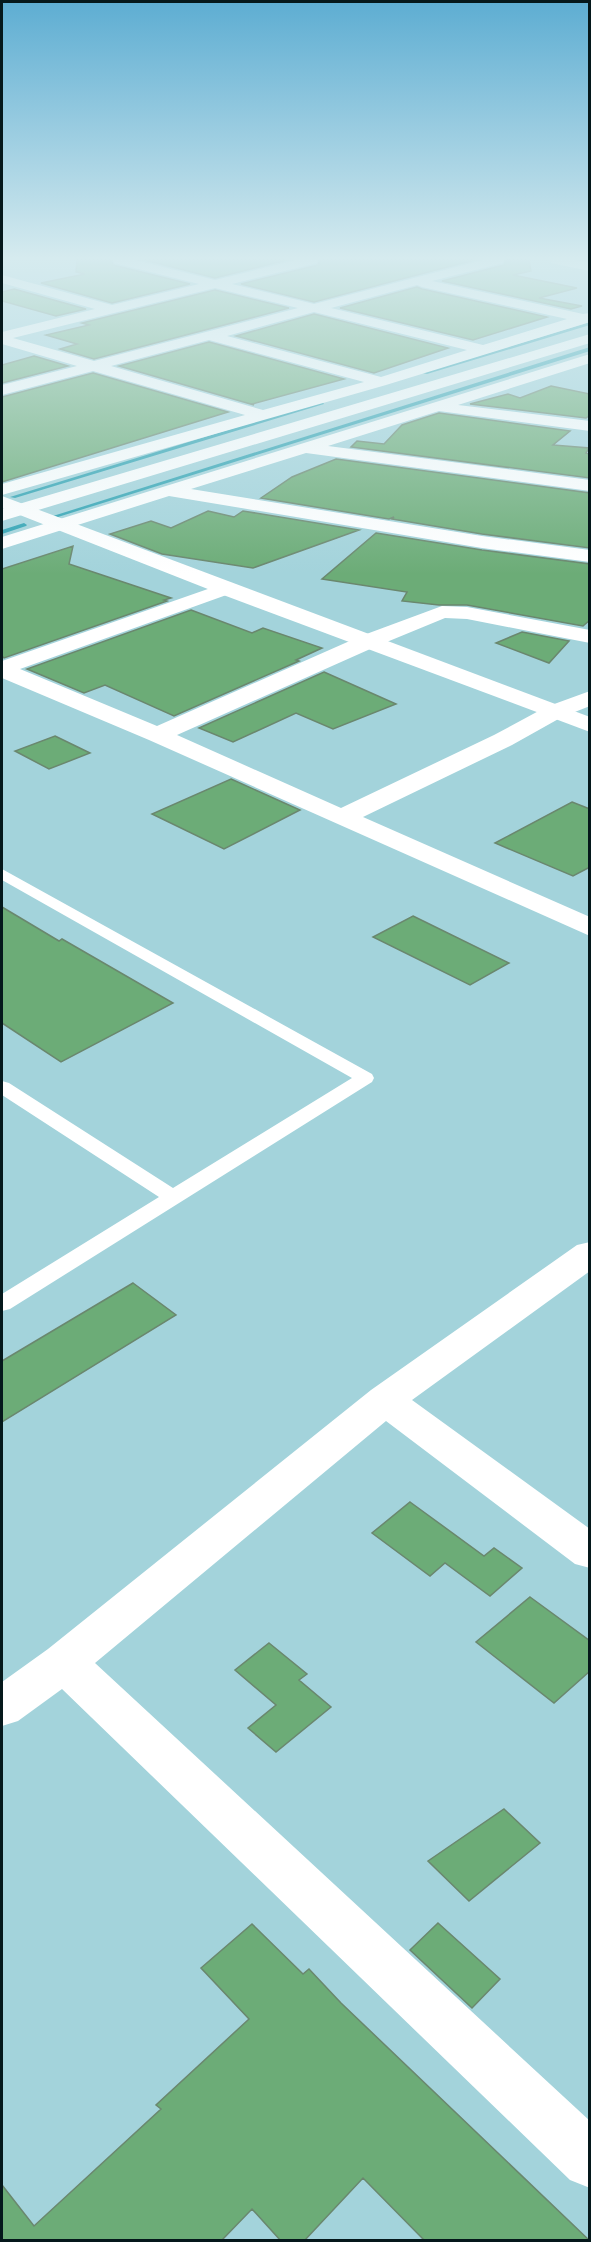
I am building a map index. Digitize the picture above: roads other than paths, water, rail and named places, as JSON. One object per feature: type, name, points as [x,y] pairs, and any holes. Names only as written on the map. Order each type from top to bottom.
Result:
[{"type":"main road","points":[[84,365],[261,415]]},
{"type":"main road","points":[[2,390],[100,365]]},
{"type":"main road","points":[[317,365],[380,382]]},
{"type":"main road","points":[[2,490],[436,365]]},
{"type":"main road","points":[[8,509],[499,365]]},
{"type":"main road","points":[[2,543],[569,365]]},
{"type":"main road","points":[[552,370],[590,375]]},
{"type":"main road","points":[[434,406],[590,426]]},
{"type":"main road","points":[[304,448],[590,486]]},
{"type":"main road","points":[[170,491],[482,542],[590,556]]},
{"type":"main road","points":[[8,509],[61,525],[225,589],[590,725]]},
{"type":"main road","points":[[2,669],[225,589]]},
{"type":"main road","points":[[157,735],[432,615],[454,611],[590,637]]},
{"type":"main road","points":[[2,669],[157,735],[590,928]]},
{"type":"main road","points":[[342,817],[503,740],[554,712],[590,698]]},
{"type":"main road","points":[[2,1707],[64,1662],[385,1400],[590,1253]]},
{"type":"main road","points":[[385,1400],[590,1552]]},
{"type":"main road","points":[[64,1662],[590,2160]]},
{"type":"lane","points":[[2,874],[365,1078],[2,1304]]},
{"type":"lane","points":[[2,1087],[173,1197]]},
{"type":"waterway","points":[[425,373],[453,365]]},
{"type":"waterway","points":[[56,516],[540,365]]},
{"type":"waterway","points":[[13,497],[322,403]]},
{"type":"waterway","points":[[2,532],[24,525]]}]
